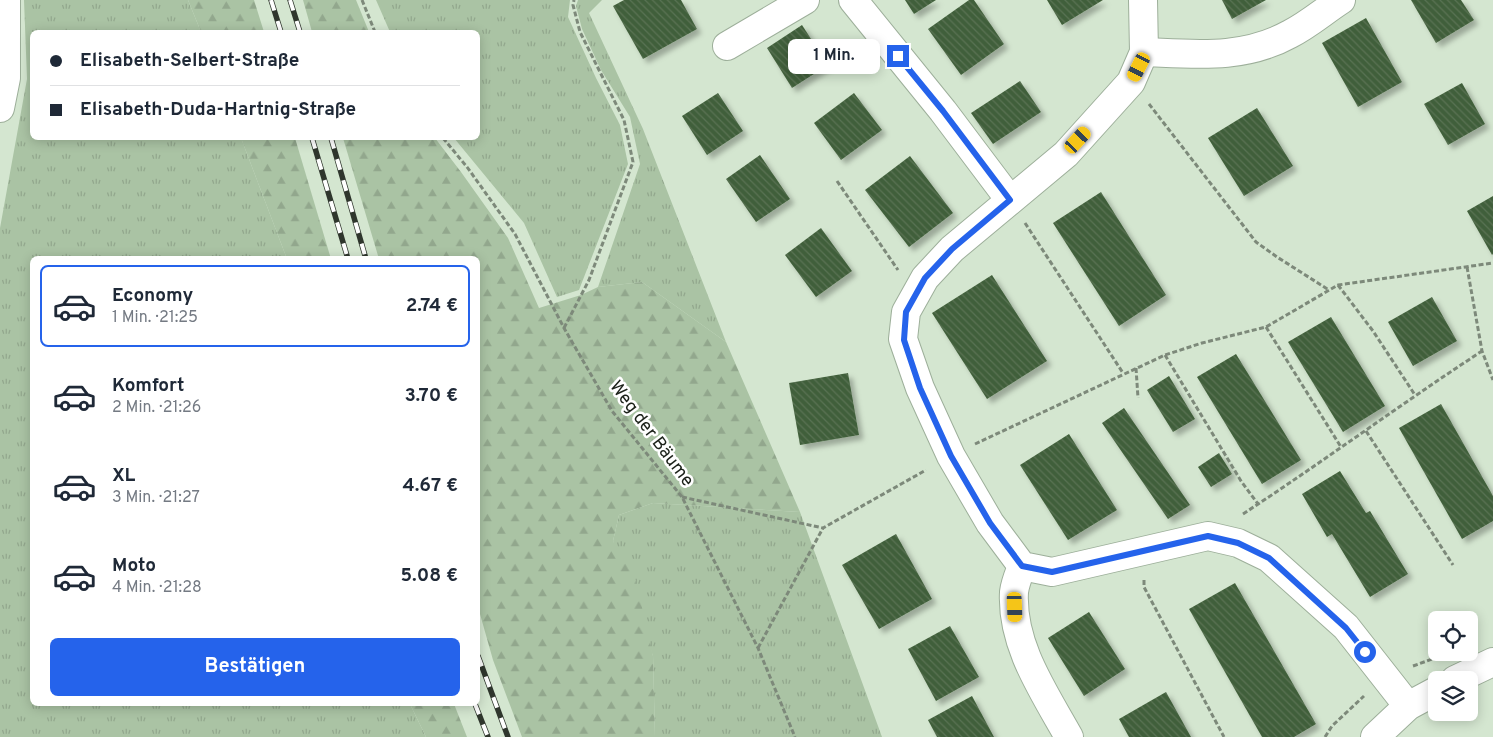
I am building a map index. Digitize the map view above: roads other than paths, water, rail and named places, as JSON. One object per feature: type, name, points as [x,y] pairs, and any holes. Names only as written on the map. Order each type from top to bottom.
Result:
[{"type":"street","points":[[0,108],[6,78],[6,0]]},
{"type":"street","points":[[727,46],[805,0]]},
{"type":"street","points":[[830,0],[840,0]]},
{"type":"street","points":[[853,0],[943,111],[1010,200]]},
{"type":"street","points":[[1143,0],[1144,52],[1131,82],[1066,154],[952,249],[925,278],[906,312],[904,340],[920,388],[951,456],[990,523],[1022,566],[1052,572],[1208,536],[1238,543],[1269,558],[1346,628],[1408,706]]},
{"type":"street","points":[[1144,52],[1213,55],[1252,50],[1290,35],[1341,0]]},
{"type":"street","points":[[1022,566],[1014,590],[1016,624],[1031,668],[1069,737]]},
{"type":"street","points":[[1474,671],[1493,662]]},
{"type":"street","points":[[1375,737],[1408,706],[1428,695]]},
{"type":"railway","points":[[271,0],[280,30]]},
{"type":"railway","points":[[290,0],[299,30]]},
{"type":"railway","points":[[313,140],[347,256]]},
{"type":"railway","points":[[332,140],[365,256]]},
{"type":"railway","points":[[480,661],[508,737]]},
{"type":"railway","points":[[476,706],[488,737]]}]
